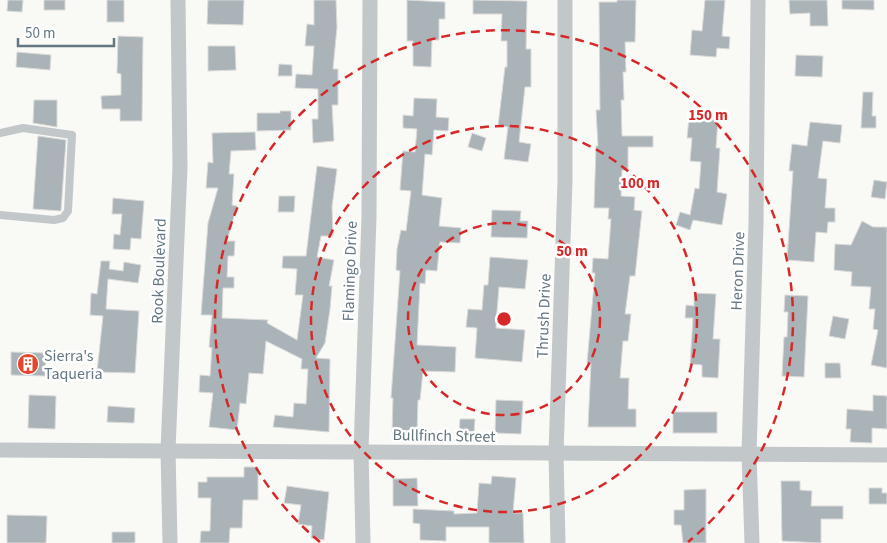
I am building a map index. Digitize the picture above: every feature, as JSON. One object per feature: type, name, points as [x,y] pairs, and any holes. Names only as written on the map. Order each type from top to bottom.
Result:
[{"type":"street","name":"Rook Boulevard","points":[[170,543],[168,450],[180,167],[178,0]]},
{"type":"street","name":"Flamingo Drive","points":[[363,543],[361,452],[369,217],[370,0]]},
{"type":"street","name":"Thrush Drive","points":[[558,543],[556,454],[565,181],[565,0]]},
{"type":"street","name":"Heron Drive","points":[[752,543],[749,454],[756,215],[758,0]]},
{"type":"street","name":"Bullfinch Street","points":[[0,450],[887,455]]},
{"type":"lane","points":[[0,133],[23,128],[72,135],[68,211],[63,218],[54,220],[0,215]]},
{"type":"building","points":[[8,0],[23,0],[22,12],[7,11]]},
{"type":"building","points":[[44,0],[65,0],[65,10],[44,10]]},
{"type":"building","points":[[107,0],[124,0],[124,22],[107,22]]},
{"type":"building","points":[[208,0],[244,0],[243,25],[207,24]]},
{"type":"building","points":[[314,0],[336,0],[337,27],[333,69],[338,69],[338,105],[332,105],[334,141],[313,143],[312,119],[318,119],[318,89],[295,88],[296,74],[312,75],[314,46],[305,46],[307,24],[314,25]]},
{"type":"building","points":[[407,0],[445,2],[445,19],[439,19],[439,40],[432,40],[431,67],[413,66],[413,41],[407,41]]},
{"type":"building","points":[[473,0],[527,1],[526,49],[531,49],[531,87],[525,87],[519,142],[531,144],[528,162],[504,159],[508,127],[498,126],[505,67],[507,67],[507,41],[501,41],[502,14],[473,14]]},
{"type":"building","points":[[617,0],[636,0],[635,42],[625,42],[626,72],[623,72],[624,100],[621,100],[622,136],[653,136],[653,147],[628,147],[628,171],[622,170],[621,196],[635,197],[634,210],[642,211],[635,276],[630,276],[625,314],[631,314],[628,341],[623,341],[620,378],[629,378],[628,409],[636,409],[636,427],[588,427],[591,363],[587,363],[595,273],[592,273],[593,258],[608,259],[611,219],[608,219],[609,208],[594,208],[596,146],[598,146],[596,110],[600,110],[599,2],[617,2]]},
{"type":"building","points":[[705,0],[725,0],[722,36],[730,37],[729,49],[717,48],[716,57],[690,55],[692,30],[702,31]]},
{"type":"building","points":[[789,0],[827,0],[828,26],[810,26],[810,13],[790,14]]},
{"type":"building","points":[[842,0],[874,0],[874,10],[842,9]]},
{"type":"building","points":[[118,36],[143,37],[142,121],[120,121],[120,109],[102,109],[101,96],[121,95],[121,74],[117,73]]},
{"type":"building","points":[[208,46],[235,46],[236,70],[208,71]]},
{"type":"building","points":[[17,52],[51,55],[50,70],[16,67]]},
{"type":"building","points":[[796,55],[823,56],[822,77],[795,76]]},
{"type":"building","points":[[279,64],[292,65],[292,76],[278,76]]},
{"type":"building","points":[[863,92],[873,92],[872,116],[876,116],[876,128],[861,128]]},
{"type":"building","points":[[414,98],[437,99],[436,117],[449,118],[448,131],[434,130],[432,155],[425,154],[422,195],[442,198],[439,226],[461,228],[460,243],[440,242],[437,271],[426,270],[425,284],[420,283],[417,345],[456,347],[455,372],[423,371],[420,400],[418,400],[417,433],[392,432],[393,398],[391,398],[400,271],[396,270],[397,249],[401,230],[406,231],[411,191],[400,190],[403,151],[415,152],[417,129],[403,128],[403,115],[413,116]]},
{"type":"building","points":[[34,100],[57,100],[57,127],[33,123]]},
{"type":"building","points":[[280,111],[291,111],[291,130],[257,131],[257,113],[280,113]]},
{"type":"building","points":[[689,118],[718,119],[716,148],[720,148],[717,192],[727,194],[722,225],[693,220],[690,230],[676,225],[680,212],[690,215],[695,188],[699,189],[701,162],[690,161],[692,138],[687,138]]},
{"type":"building","points":[[810,122],[842,125],[840,143],[823,141],[818,178],[827,179],[825,208],[835,208],[835,222],[828,222],[827,233],[816,232],[814,262],[787,260],[793,171],[789,171],[792,144],[807,146]]},
{"type":"building","points":[[255,132],[256,150],[231,151],[229,174],[234,174],[232,205],[237,206],[227,241],[235,241],[234,256],[228,256],[227,277],[234,277],[234,288],[223,288],[222,318],[268,320],[267,323],[297,340],[303,295],[295,295],[297,269],[282,268],[283,256],[306,256],[317,166],[337,169],[332,207],[333,236],[321,236],[317,257],[334,260],[329,286],[332,286],[325,343],[316,358],[330,359],[329,432],[273,427],[275,415],[293,417],[294,403],[306,404],[308,369],[301,369],[302,359],[266,341],[263,374],[249,373],[246,404],[240,403],[237,430],[209,427],[213,393],[199,392],[200,375],[210,376],[212,348],[209,347],[212,315],[201,315],[208,223],[218,188],[206,188],[208,162],[213,163],[212,133]]},
{"type":"building","points":[[472,133],[486,138],[482,151],[468,147]]},
{"type":"building","points":[[38,136],[66,140],[61,211],[33,209]]},
{"type":"building","points":[[874,180],[887,182],[885,199],[871,197]]},
{"type":"building","points":[[279,196],[295,196],[294,212],[278,212]]},
{"type":"building","points":[[113,198],[144,201],[141,239],[131,238],[130,250],[113,249],[114,234],[120,235],[122,214],[112,214]]},
{"type":"building","points":[[492,210],[521,211],[520,221],[528,221],[527,238],[491,237]]},
{"type":"building","points":[[862,221],[873,227],[887,227],[887,368],[871,365],[878,330],[873,329],[875,309],[869,309],[871,287],[851,286],[852,272],[834,270],[835,244],[851,245]]},
{"type":"building","points":[[490,257],[528,260],[525,289],[499,287],[496,328],[525,330],[522,362],[475,358],[477,328],[466,327],[468,309],[482,310],[484,285],[488,285]]},
{"type":"building","points":[[101,261],[110,261],[109,269],[123,271],[124,262],[141,265],[138,283],[108,279],[106,309],[139,311],[135,373],[97,372],[103,316],[90,315],[91,293],[97,294]]},
{"type":"building","points":[[694,293],[716,294],[713,339],[720,339],[718,378],[702,377],[702,365],[690,364],[693,318],[685,318],[686,305],[694,306]]},
{"type":"building","points":[[785,295],[808,296],[804,377],[782,376],[784,337],[787,337],[788,312],[784,312]]},
{"type":"building","points":[[833,316],[849,319],[845,339],[829,336]]},
{"type":"building","name":"Sierra's Taqueria","points":[[11,352],[46,353],[45,376],[11,375]]},
{"type":"building","points":[[825,363],[840,363],[841,378],[825,378]]},
{"type":"building","points":[[29,395],[56,396],[55,429],[28,428]]},
{"type":"building","points":[[873,395],[887,396],[887,429],[872,428],[872,443],[850,442],[851,429],[846,429],[847,409],[873,411]]},
{"type":"building","points":[[496,400],[523,401],[521,434],[495,433]]},
{"type":"building","points":[[108,406],[135,408],[134,423],[107,422]]},
{"type":"building","points":[[673,412],[717,412],[717,433],[673,433]]},
{"type":"building","points":[[460,419],[475,419],[474,433],[459,433]]},
{"type":"building","points":[[244,467],[258,467],[258,500],[243,500],[242,528],[230,528],[229,543],[200,543],[201,531],[210,531],[211,498],[198,498],[198,482],[207,482],[207,477],[244,477]]},
{"type":"building","points":[[492,476],[516,478],[513,513],[523,513],[524,543],[489,543],[489,527],[446,527],[446,541],[420,540],[420,524],[413,523],[413,509],[454,511],[454,514],[477,513],[479,483],[491,484]]},
{"type":"building","points":[[417,478],[418,506],[393,506],[393,479]]},
{"type":"building","points":[[781,481],[800,481],[800,490],[812,491],[811,506],[843,506],[843,519],[821,519],[821,543],[782,541]]},
{"type":"building","points":[[287,486],[329,492],[324,540],[311,538],[312,526],[298,524],[301,505],[284,503]]},
{"type":"building","points":[[869,488],[882,488],[882,493],[887,493],[887,504],[869,504]]},
{"type":"building","points":[[706,489],[706,543],[683,543],[681,525],[674,525],[674,510],[684,510],[684,490]]},
{"type":"building","points":[[7,515],[47,516],[46,543],[7,543]]},
{"type":"building","points":[[112,532],[135,532],[135,543],[112,543]]},
{"type":"place","name":"Sierra's Taqueria","points":[[28,364]]}]
